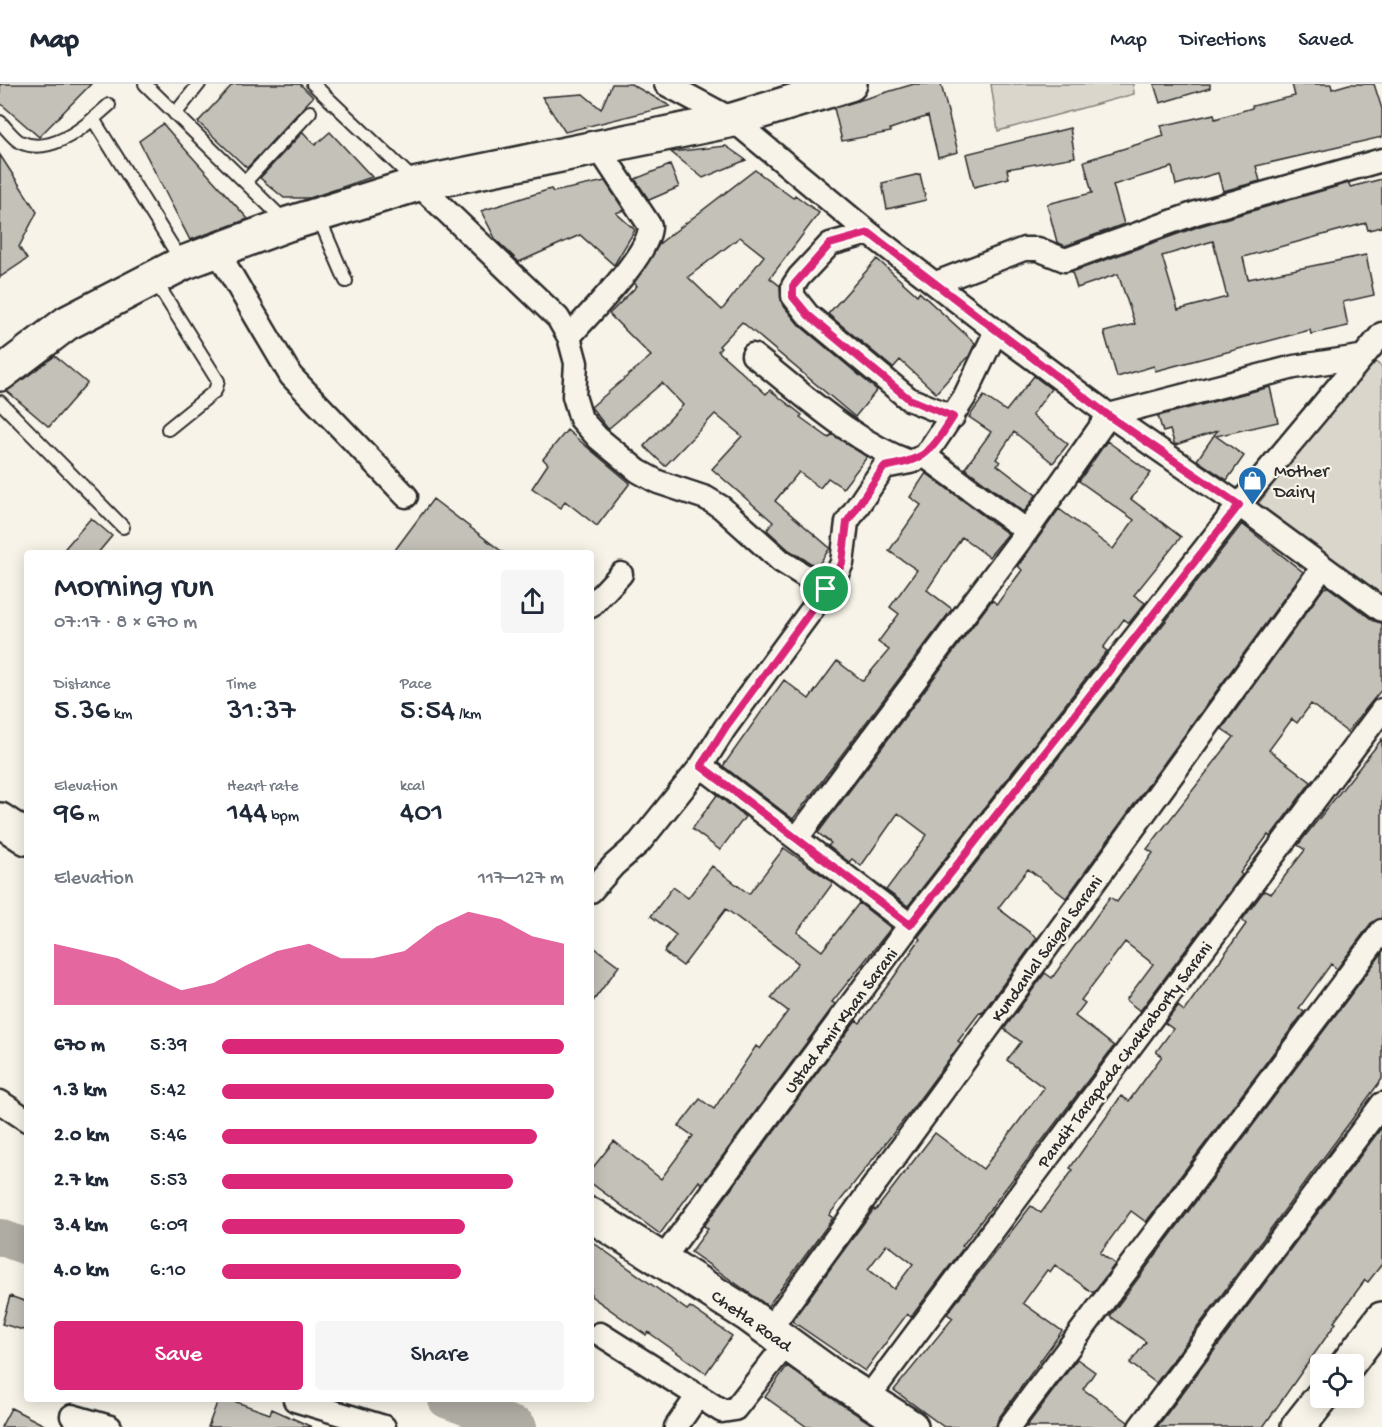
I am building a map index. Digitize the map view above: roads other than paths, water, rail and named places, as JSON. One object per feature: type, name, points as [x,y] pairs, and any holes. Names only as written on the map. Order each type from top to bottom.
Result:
[{"type":"main road","points":[[2,367],[67,323],[183,263],[303,219],[418,184],[733,120],[850,84]]},
{"type":"main road","points":[[0,820],[24,836]]},
{"type":"main road","name":"Chetla Road","points":[[594,1217],[911,1427]]},
{"type":"main road","points":[[1355,1354],[1382,1319]]},
{"type":"main road","points":[[1298,1427],[1313,1408]]},
{"type":"street","points":[[666,84],[733,120],[869,233],[996,331],[1109,416],[1239,505],[1382,610]]},
{"type":"street","points":[[569,337],[635,261],[650,236],[650,226],[598,147]]},
{"type":"street","points":[[936,283],[1023,249],[1038,249],[1065,260],[1196,213],[1382,160]]},
{"type":"street","points":[[418,184],[558,318],[569,337],[576,363],[574,396],[581,419],[598,438],[638,471],[658,482],[706,498],[721,507],[781,561],[826,589]]},
{"type":"street","points":[[869,233],[830,244],[793,286],[793,297],[808,315],[909,399],[953,417]]},
{"type":"street","points":[[216,249],[291,376],[406,496]]},
{"type":"street","points":[[594,888],[614,865],[639,843],[701,766],[725,728],[835,578],[842,563],[847,522],[884,467],[918,459],[953,417],[996,331]]},
{"type":"street","points":[[797,838],[1027,531],[1109,416],[1374,347]]},
{"type":"street","name":"Ustad Amir Khan Sarani","points":[[662,1260],[910,925],[1239,505],[1374,347]]},
{"type":"street","points":[[753,355],[862,440],[885,453],[918,459],[1027,531]]},
{"type":"street","name":"Kundanlal Saigal Sarani","points":[[600,1334],[722,1411],[735,1409],[778,1337],[1323,567]]},
{"type":"street","points":[[594,603],[621,574]]},
{"type":"street","name":"Pandit Tarapada Chakraborty Sarani","points":[[867,1399],[1382,710]]},
{"type":"street","points":[[701,766],[910,925]]},
{"type":"street","points":[[1009,1427],[1382,931]]},
{"type":"street","points":[[0,1102],[24,1118]]},
{"type":"street","points":[[1140,1427],[1382,1104]]},
{"type":"street","points":[[677,1425],[697,1397]]},
{"type":"street","points":[[300,1402],[335,1420],[384,1427]]},
{"type":"street","points":[[72,1414],[110,1427]]},
{"type":"lane","points":[[145,84],[245,182],[303,219],[346,281]]},
{"type":"lane","points":[[175,114],[199,84]]},
{"type":"lane","points":[[313,84],[418,184]]},
{"type":"lane","points":[[0,122],[19,141],[35,146],[55,143],[77,132],[109,105]]},
{"type":"lane","points":[[245,182],[310,112]]},
{"type":"lane","points":[[93,119],[183,263]]},
{"type":"lane","points":[[153,278],[218,381],[215,391],[168,429]]},
{"type":"lane","points":[[0,402],[123,527]]},
{"type":"waterway","points":[[0,1237],[24,1246]]},
{"type":"waterway","points":[[451,1402],[519,1427]]},
{"type":"place","name":"Mother Dairy","points":[[1253,506]]}]
